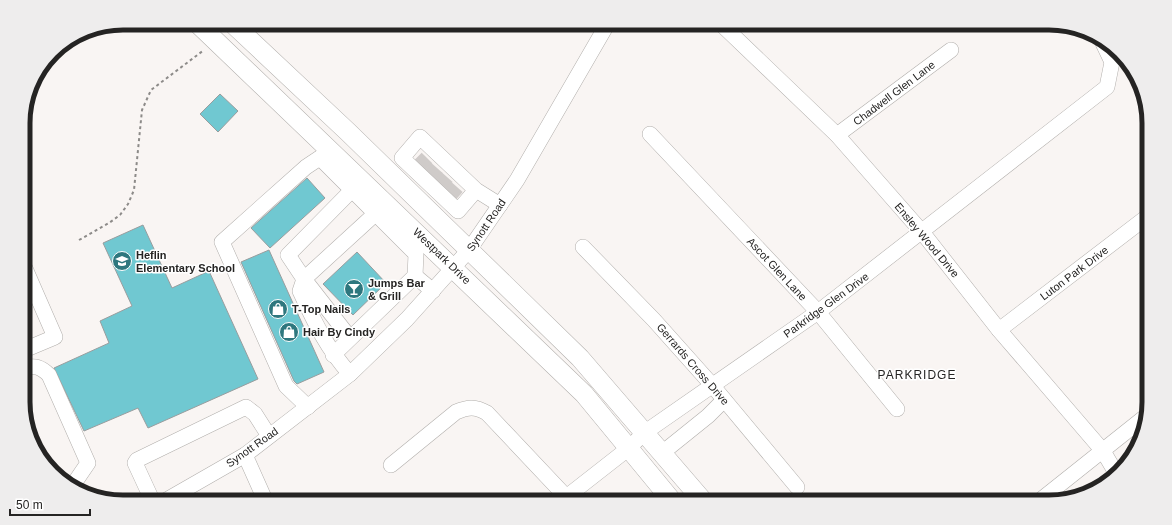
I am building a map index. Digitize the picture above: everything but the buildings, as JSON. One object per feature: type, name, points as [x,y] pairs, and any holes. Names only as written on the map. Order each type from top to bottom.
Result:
[{"type":"main road","name":"Westpark Drive","points":[[204,30],[325,154],[381,209],[454,268],[584,394],[668,495]]},
{"type":"main road","name":"Westpark Drive","points":[[239,30],[348,132],[580,358],[698,495]]},
{"type":"main road","points":[[325,154],[348,132]]},
{"type":"street","name":"Synott Road","points":[[175,495],[245,455],[308,408],[350,374],[407,319],[433,291],[469,250],[517,180],[604,30]]},
{"type":"street","name":"Ensley Wood Drive","points":[[727,30],[837,135],[922,232],[999,330],[1103,451],[1114,469]]},
{"type":"street","name":"Parkridge Glen Drive","points":[[572,495],[629,448],[644,433],[818,312],[1107,87],[1112,62],[1106,49]]},
{"type":"street","name":"Chadwell Glen Lane","points":[[837,135],[951,50]]},
{"type":"street","name":"Ascot Glen Lane","points":[[650,134],[818,312],[898,409]]},
{"type":"street","points":[[308,408],[286,386],[222,242],[325,154],[352,190],[381,209],[416,254],[415,276],[333,355]]},
{"type":"street","points":[[393,176],[437,175],[476,190],[500,205]]},
{"type":"street","points":[[437,175],[458,211],[476,190]]},
{"type":"street","points":[[350,338],[304,279],[288,255],[352,190]]},
{"type":"street","points":[[350,374],[333,355],[322,338],[300,291],[304,279],[381,209]]},
{"type":"street","name":"Luton Park Drive","points":[[999,330],[1142,221]]},
{"type":"street","name":"Gerrards Cross Drive","points":[[583,247],[654,320],[712,385],[797,487]]},
{"type":"street","points":[[415,276],[433,291]]},
{"type":"street","points":[[30,281],[55,337],[30,346]]},
{"type":"street","points":[[30,367],[35,366],[43,369],[50,375],[88,463],[75,482]]},
{"type":"street","points":[[662,453],[708,416],[724,400]]},
{"type":"street","points":[[150,495],[135,463],[137,460],[246,407],[255,414],[269,436]]},
{"type":"street","points":[[391,464],[456,412],[465,408],[477,407],[487,413],[507,433],[562,495]]},
{"type":"street","points":[[1047,495],[1140,421]]},
{"type":"street","points":[[245,455],[263,495]]},
{"type":"path","points":[[79,240],[120,215],[128,204],[134,190],[142,110],[151,90],[160,81],[216,41]]},
{"type":"tunnel","points":[[419,166],[427,158]]},
{"type":"tunnel","points":[[430,176],[437,168]]},
{"type":"tunnel","points":[[440,185],[447,177]]},
{"type":"tunnel","points":[[450,195],[457,187]]},
{"type":"place","name":"Heflin Elementary School","points":[[122,261]]},
{"type":"place","name":"Jumps Bar & Grill","points":[[354,289]]},
{"type":"place","name":"T-Top Nails","points":[[278,309]]},
{"type":"place","name":"Hair By Cindy","points":[[289,332]]},
{"type":"district","name":"PARKRIDGE","points":[[917,375]]}]
